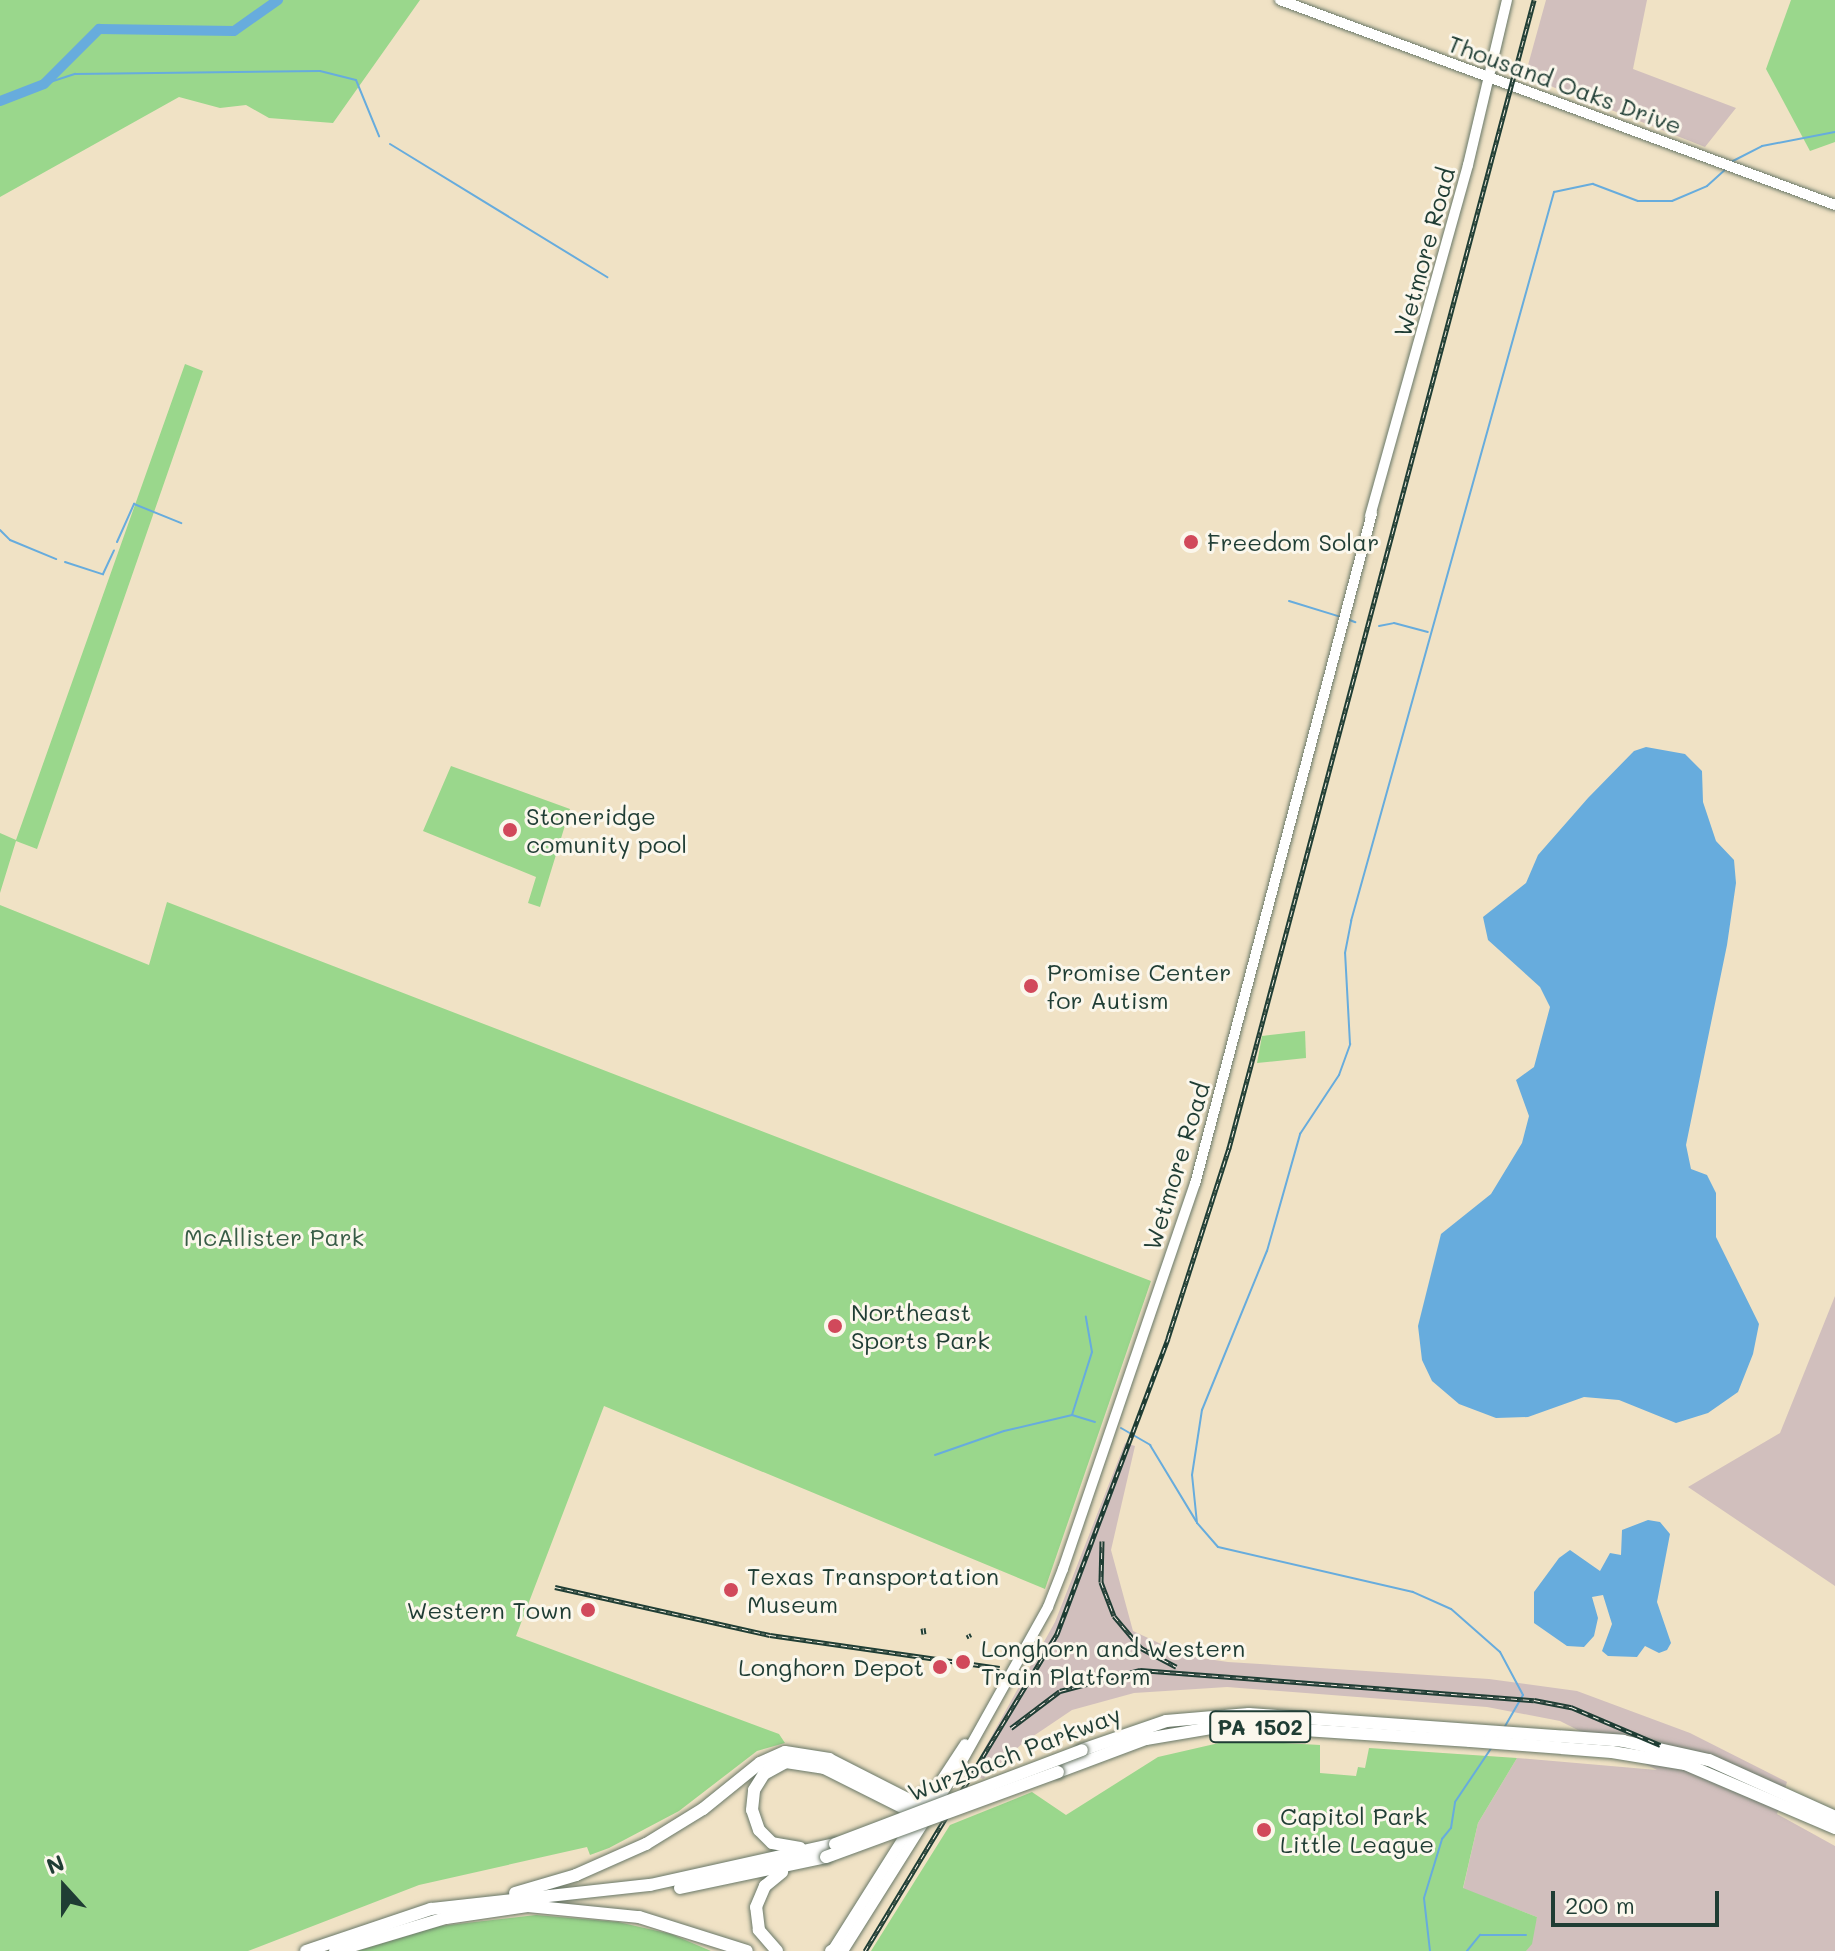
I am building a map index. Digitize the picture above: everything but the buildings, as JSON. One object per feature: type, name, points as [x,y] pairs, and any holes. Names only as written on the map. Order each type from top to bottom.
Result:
[{"type":"highway","name":"Wurzbach Parkway","points":[[306,1951],[396,1917],[465,1904],[650,1885],[835,1844],[1149,1725],[1214,1715],[1472,1736],[1660,1759],[1710,1773],[1794,1806],[1835,1828]]},
{"type":"highway","name":"Wurzbach Parkway","points":[[335,1951],[435,1920],[525,1906],[643,1894],[826,1857],[1137,1741],[1229,1725],[1472,1736]]},
{"type":"highway","points":[[465,1904],[558,1881],[610,1862],[682,1822],[760,1763],[785,1752],[829,1759],[923,1810]]},
{"type":"highway","points":[[835,1844],[791,1850],[763,1835],[752,1800],[764,1774],[802,1761],[923,1810]]},
{"type":"highway","points":[[923,1810],[935,1789]]},
{"type":"highway","points":[[898,1801],[907,1833]]},
{"type":"highway","name":"Wurzbach Parkway","points":[[1794,1806],[1835,1815]]},
{"type":"highway","points":[[777,1951],[759,1930],[756,1901],[772,1878],[790,1866]]},
{"type":"highway","points":[[525,1906],[639,1917],[747,1951]]},
{"type":"main road","name":"Thousand Oaks Drive","points":[[1280,0],[1835,205]]},
{"type":"main road","name":"Wetmore Road","points":[[832,1951],[981,1724],[1048,1607],[1063,1569],[1195,1184],[1372,513],[1462,188],[1486,76],[1507,0]]},
{"type":"main road","name":"Wetmore Road","points":[[935,1789],[981,1724]]},
{"type":"main road","name":"Wetmore Road","points":[[843,1951],[923,1810]]},
{"type":"shaded area","points":[[1546,0],[1647,0],[1633,69],[1736,108],[1705,147],[1525,76]]},
{"type":"shaded area","points":[[1835,1296],[1835,1586],[1688,1487],[1780,1433]]},
{"type":"shaded area","points":[[1125,1443],[1135,1446],[1111,1550],[1133,1631],[1187,1656],[1228,1662],[1489,1679],[1577,1691],[1690,1733],[1787,1782],[1777,1814],[1835,1846],[1835,1951],[1526,1951],[1537,1917],[1463,1889],[1478,1823],[1517,1758],[1657,1770],[1560,1721],[1487,1707],[1227,1687],[1134,1693],[1072,1710],[1023,1743],[983,1779],[971,1773],[1055,1622]]},
{"type":"green space","points":[[0,0],[420,0],[333,123],[269,118],[246,105],[220,108],[179,97],[0,197]]},
{"type":"green space","points":[[1791,0],[1835,0],[1835,142],[1810,151],[1766,69]]},
{"type":"green space","points":[[185,364],[203,371],[37,849],[16,841],[0,893],[0,833],[16,840]]},
{"type":"green space","points":[[451,766],[570,809],[540,907],[528,903],[536,877],[423,831]]},
{"type":"green space","name":"McAllister Park","points":[[167,902],[1151,1281],[1045,1589],[604,1406],[516,1636],[779,1734],[785,1743],[757,1751],[679,1811],[609,1848],[590,1855],[587,1847],[419,1885],[248,1951],[0,1951],[0,905],[149,965]]},
{"type":"green space","points":[[1305,1031],[1306,1058],[1257,1063],[1262,1036]]},
{"type":"green space","points":[[1232,1740],[1320,1745],[1320,1773],[1356,1776],[1358,1767],[1365,1768],[1369,1748],[1517,1758],[1478,1823],[1463,1888],[1537,1917],[1532,1944],[1526,1951],[871,1951],[950,1825],[1032,1792],[1066,1815],[1158,1757]]},
{"type":"green space","points":[[536,1915],[618,1922],[671,1934],[711,1951],[357,1951],[440,1926]]},
{"type":"water","points":[[1646,747],[1685,754],[1702,771],[1703,802],[1716,841],[1734,860],[1736,883],[1727,945],[1686,1145],[1691,1169],[1707,1175],[1716,1193],[1716,1237],[1759,1324],[1753,1354],[1738,1392],[1708,1413],[1676,1423],[1619,1400],[1584,1397],[1528,1417],[1496,1418],[1459,1404],[1432,1381],[1422,1360],[1418,1326],[1441,1234],[1491,1194],[1522,1143],[1529,1116],[1516,1080],[1534,1067],[1550,1007],[1540,987],[1488,940],[1483,917],[1526,883],[1538,855],[1588,798],[1634,751]]},
{"type":"water","points":[[1648,1520],[1660,1522],[1670,1534],[1657,1602],[1671,1643],[1667,1650],[1659,1653],[1645,1646],[1637,1657],[1608,1656],[1602,1651],[1612,1624],[1603,1595],[1592,1597],[1598,1618],[1594,1636],[1584,1647],[1567,1646],[1534,1623],[1534,1592],[1559,1558],[1570,1550],[1600,1571],[1610,1553],[1621,1555],[1622,1530]]},
{"type":"waterway","points":[[0,101],[44,84],[99,29],[234,31],[278,0]]},
{"type":"waterway","points":[[44,84],[75,74],[320,71],[356,80],[379,136]]},
{"type":"waterway","points":[[1729,163],[1762,146],[1835,132]]},
{"type":"waterway","points":[[390,144],[607,277]]},
{"type":"waterway","points":[[1504,1728],[1523,1695],[1500,1652],[1451,1609],[1413,1592],[1218,1547],[1197,1523],[1192,1475],[1202,1410],[1267,1251],[1300,1134],[1339,1075],[1350,1044],[1345,953],[1351,921],[1554,192],[1593,184],[1638,201],[1672,201],[1707,186],[1726,169]]},
{"type":"waterway","points":[[117,542],[134,504],[181,523]]},
{"type":"waterway","points":[[0,530],[10,540],[56,559]]},
{"type":"waterway","points":[[65,562],[103,574],[114,550]]},
{"type":"waterway","points":[[1289,601],[1341,617]]},
{"type":"waterway","points":[[1347,619],[1355,622]]},
{"type":"waterway","points":[[1379,626],[1394,623],[1428,632]]},
{"type":"waterway","points":[[1072,1415],[1092,1352],[1086,1317]]},
{"type":"waterway","points":[[935,1455],[1004,1431],[1072,1415],[1095,1422]]},
{"type":"waterway","points":[[1121,1428],[1150,1445],[1196,1521]]},
{"type":"waterway","points":[[1430,1951],[1424,1898],[1442,1839],[1451,1828],[1455,1802],[1492,1747]]},
{"type":"waterway","points":[[1467,1951],[1480,1935],[1526,1935]]},
{"type":"railway","points":[[865,1951],[1057,1634],[1168,1338],[1229,1148],[1534,0]]},
{"type":"railway","points":[[1102,1541],[1101,1582],[1114,1616],[1141,1648],[1176,1667]]},
{"type":"railway","points":[[555,1587],[770,1635],[1000,1668]]},
{"type":"railway","points":[[923,1628],[924,1634]]},
{"type":"railway","points":[[968,1634],[970,1638]]},
{"type":"railway","points":[[1011,1728],[1060,1691],[1140,1670],[1534,1700],[1571,1707],[1660,1745]]},
{"type":"place","name":"Freedom Solar","points":[[1191,542]]},
{"type":"place","name":"Stoneridge comunity pool","points":[[510,830]]},
{"type":"place","name":"Promise Center for Autism","points":[[1031,986]]},
{"type":"place","name":"Northeast Sports Park","points":[[835,1326]]},
{"type":"place","name":"Texas Transportation Museum","points":[[731,1590]]},
{"type":"place","name":"Western Town","points":[[588,1610]]},
{"type":"place","name":"Longhorn and Western Train Platform","points":[[963,1662]]},
{"type":"place","name":"Longhorn Depot","points":[[940,1667]]},
{"type":"place","name":"Capitol Park Little League","points":[[1264,1830]]}]
